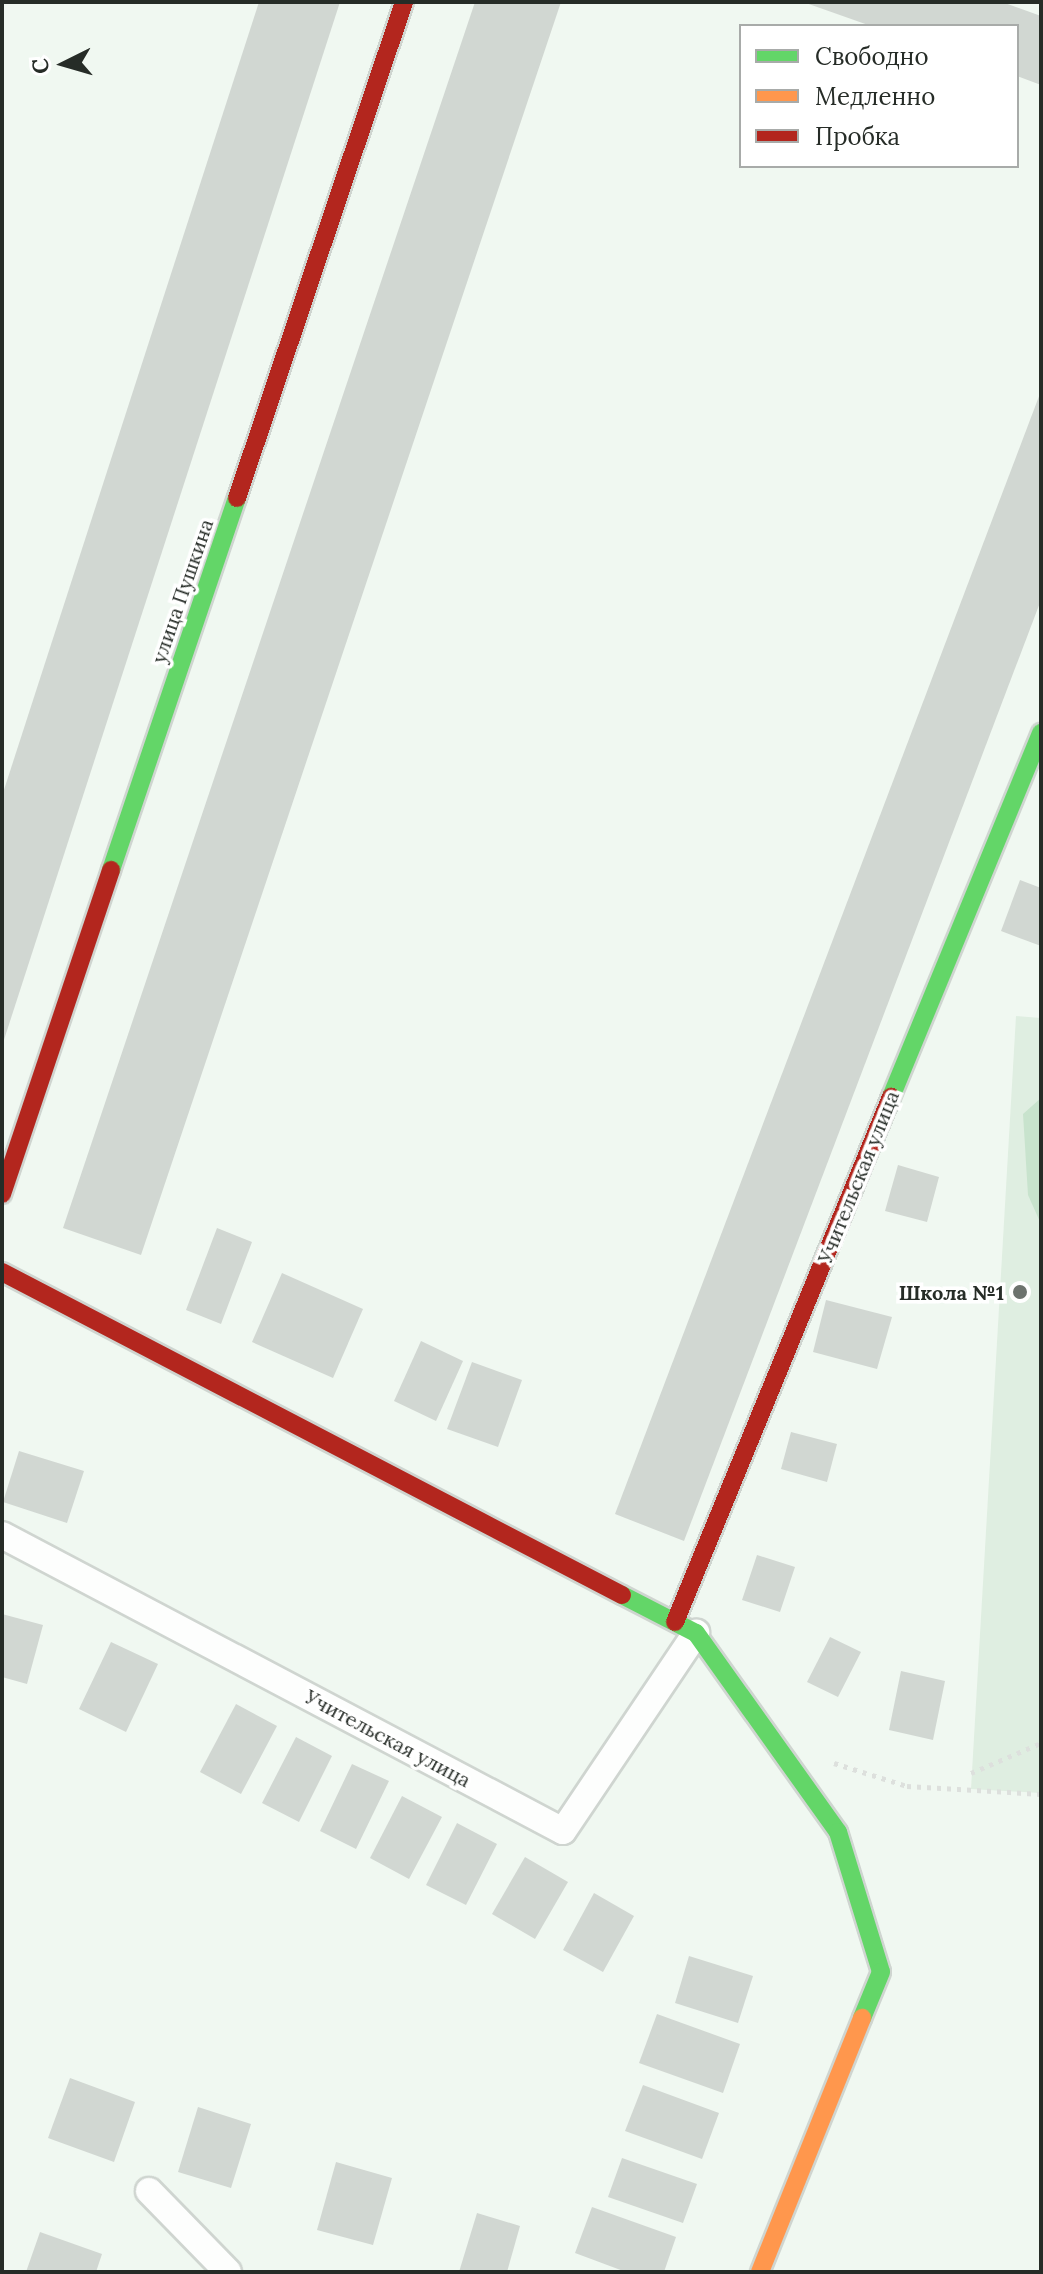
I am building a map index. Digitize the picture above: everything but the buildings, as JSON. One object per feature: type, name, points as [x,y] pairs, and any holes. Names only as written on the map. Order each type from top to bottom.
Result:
[{"type":"street","name":"улица Пушкина","points":[[2,1194],[404,2]]},
{"type":"street","name":"Учительская улица","points":[[2,1535],[563,1831],[686,1627],[1041,733]]},
{"type":"street","points":[[2,1272],[686,1627],[774,1743],[838,1832],[881,1972],[760,2272]]},
{"type":"street","points":[[149,2191],[228,2272]]},
{"type":"path","points":[[774,1743],[907,1786],[1041,1794]]},
{"type":"path","points":[[971,1773],[1041,1743]]},
{"type":"shaded area","name":"Школа №1","points":[[1016,1016],[1041,1018],[1041,1793],[971,1789]]},
{"type":"green space","points":[[1041,1098],[1041,1224],[1028,1195],[1023,1114]]},
{"type":"traffic: fast","points":[[111,870],[237,498]]},
{"type":"traffic: fast","points":[[891,1097],[1041,733]]},
{"type":"traffic: fast","points":[[622,1595],[696,1633],[838,1832],[881,1972],[862,2018]]},
{"type":"traffic: slow","points":[[760,2272],[862,2018]]},
{"type":"traffic: jam","points":[[237,498],[404,2]]},
{"type":"traffic: jam","points":[[2,1194],[111,870]]},
{"type":"traffic: jam","points":[[675,1622],[891,1097]]},
{"type":"traffic: jam","points":[[2,1272],[622,1595]]},
{"type":"place","name":"Школа №1","points":[[1020,1292]]}]
